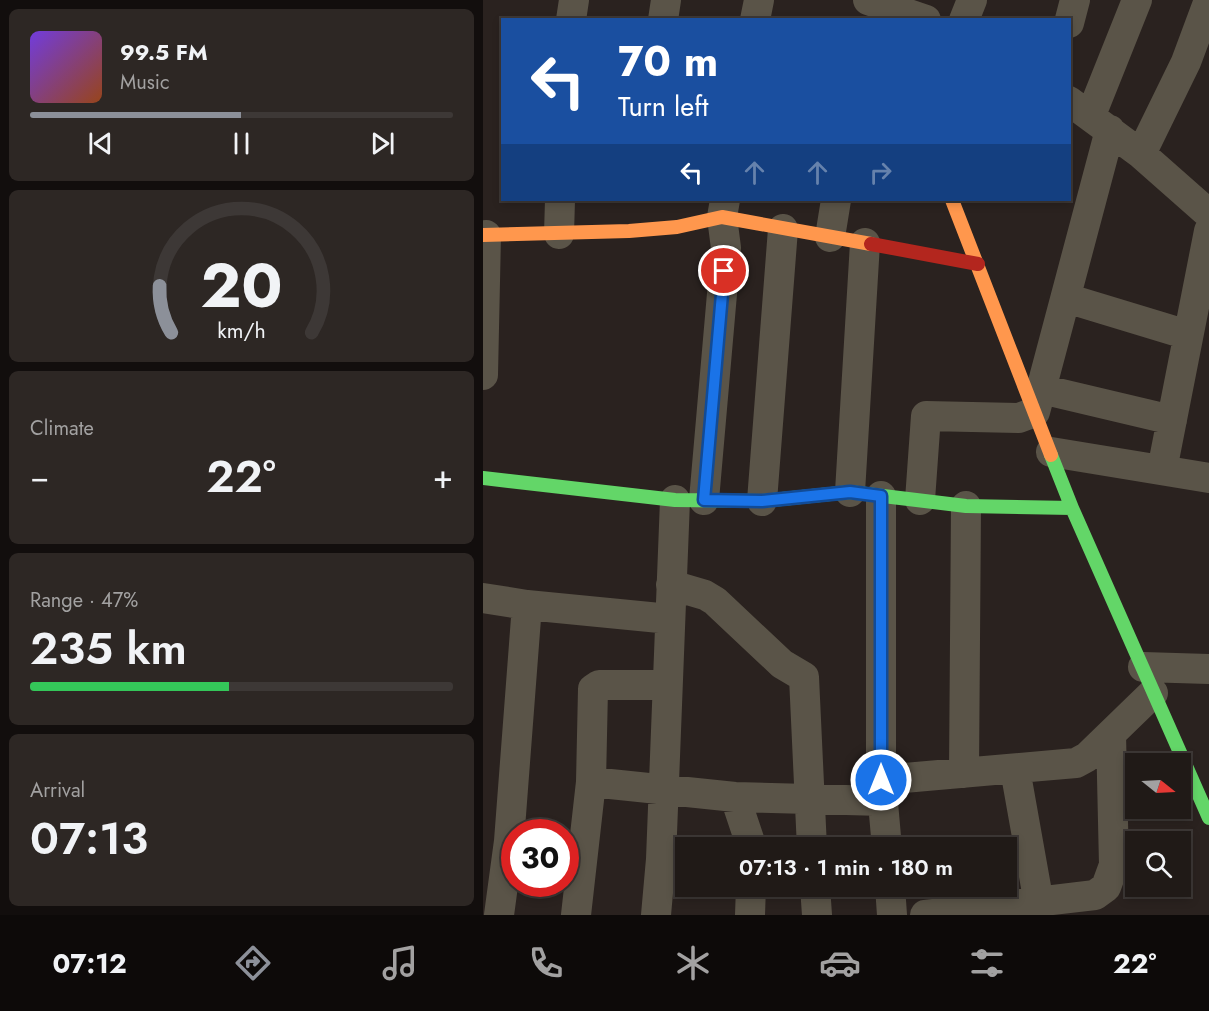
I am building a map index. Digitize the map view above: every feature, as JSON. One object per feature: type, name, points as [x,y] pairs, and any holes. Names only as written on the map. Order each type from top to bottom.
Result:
[{"type":"street","points":[[571,18],[574,0]]},
{"type":"street","points":[[663,18],[666,0]]},
{"type":"street","points":[[755,18],[759,0]]},
{"type":"street","points":[[965,18],[972,0]]},
{"type":"street","points":[[1070,18],[1075,0]]},
{"type":"street","points":[[920,500],[926,416],[1019,418],[1038,400],[1066,298],[1090,116],[1137,0]]},
{"type":"street","points":[[1141,154],[1187,62],[1208,5]]},
{"type":"street","points":[[877,6],[919,18]]},
{"type":"street","points":[[1090,116],[1141,154],[1207,211],[1188,335],[1162,470]]},
{"type":"street","points":[[559,234],[560,201]]},
{"type":"street","points":[[830,237],[836,201]]},
{"type":"street","points":[[952,201],[1038,400],[1051,452],[1072,508],[1207,808]]},
{"type":"street","points":[[656,915],[661,860],[671,585],[690,500],[726,248],[723,208]]},
{"type":"street","points":[[483,375],[484,235],[559,234],[681,227],[723,208],[783,229],[978,264]]},
{"type":"street","points":[[762,501],[783,229]]},
{"type":"street","points":[[850,492],[865,243]]},
{"type":"street","points":[[1066,298],[1188,335]]},
{"type":"street","points":[[1038,400],[1172,420]]},
{"type":"street","points":[[1051,452],[1209,478]]},
{"type":"street","points":[[483,478],[690,500],[762,501],[850,492],[966,506],[1072,508]]},
{"type":"street","points":[[881,496],[882,790],[886,837]]},
{"type":"street","points":[[964,773],[966,506]]},
{"type":"street","points":[[671,585],[705,595],[715,601],[782,664],[804,677],[811,837]]},
{"type":"street","points":[[483,598],[527,605],[670,619]]},
{"type":"street","points":[[499,915],[509,841],[527,605]]},
{"type":"street","points":[[591,782],[735,797],[809,799],[882,790],[964,773],[1075,763],[1087,758],[1111,734],[1148,680],[1209,669]]},
{"type":"street","points":[[576,915],[591,782],[595,686],[667,685]]},
{"type":"street","points":[[925,915],[1039,908],[1095,895],[1106,887],[1114,865],[1111,734]]},
{"type":"street","points":[[1015,770],[1039,908]]},
{"type":"street","points":[[735,797],[749,837]]},
{"type":"street","points":[[750,915],[751,897]]},
{"type":"street","points":[[816,897],[817,915]]},
{"type":"street","points":[[891,897],[892,915]]},
{"type":"traffic: fast","points":[[1051,455],[1072,508],[1209,818]]},
{"type":"traffic: fast","points":[[483,478],[675,500],[762,501],[850,492],[966,506],[1072,508]]},
{"type":"traffic: slow","points":[[952,201],[1051,455]]},
{"type":"traffic: slow","points":[[483,235],[629,231],[677,227],[722,217],[871,244]]},
{"type":"traffic: jam","points":[[871,244],[978,264]]},
{"type":"route","points":[[724,271],[704,500],[762,501],[850,492],[881,496],[881,780]]}]
